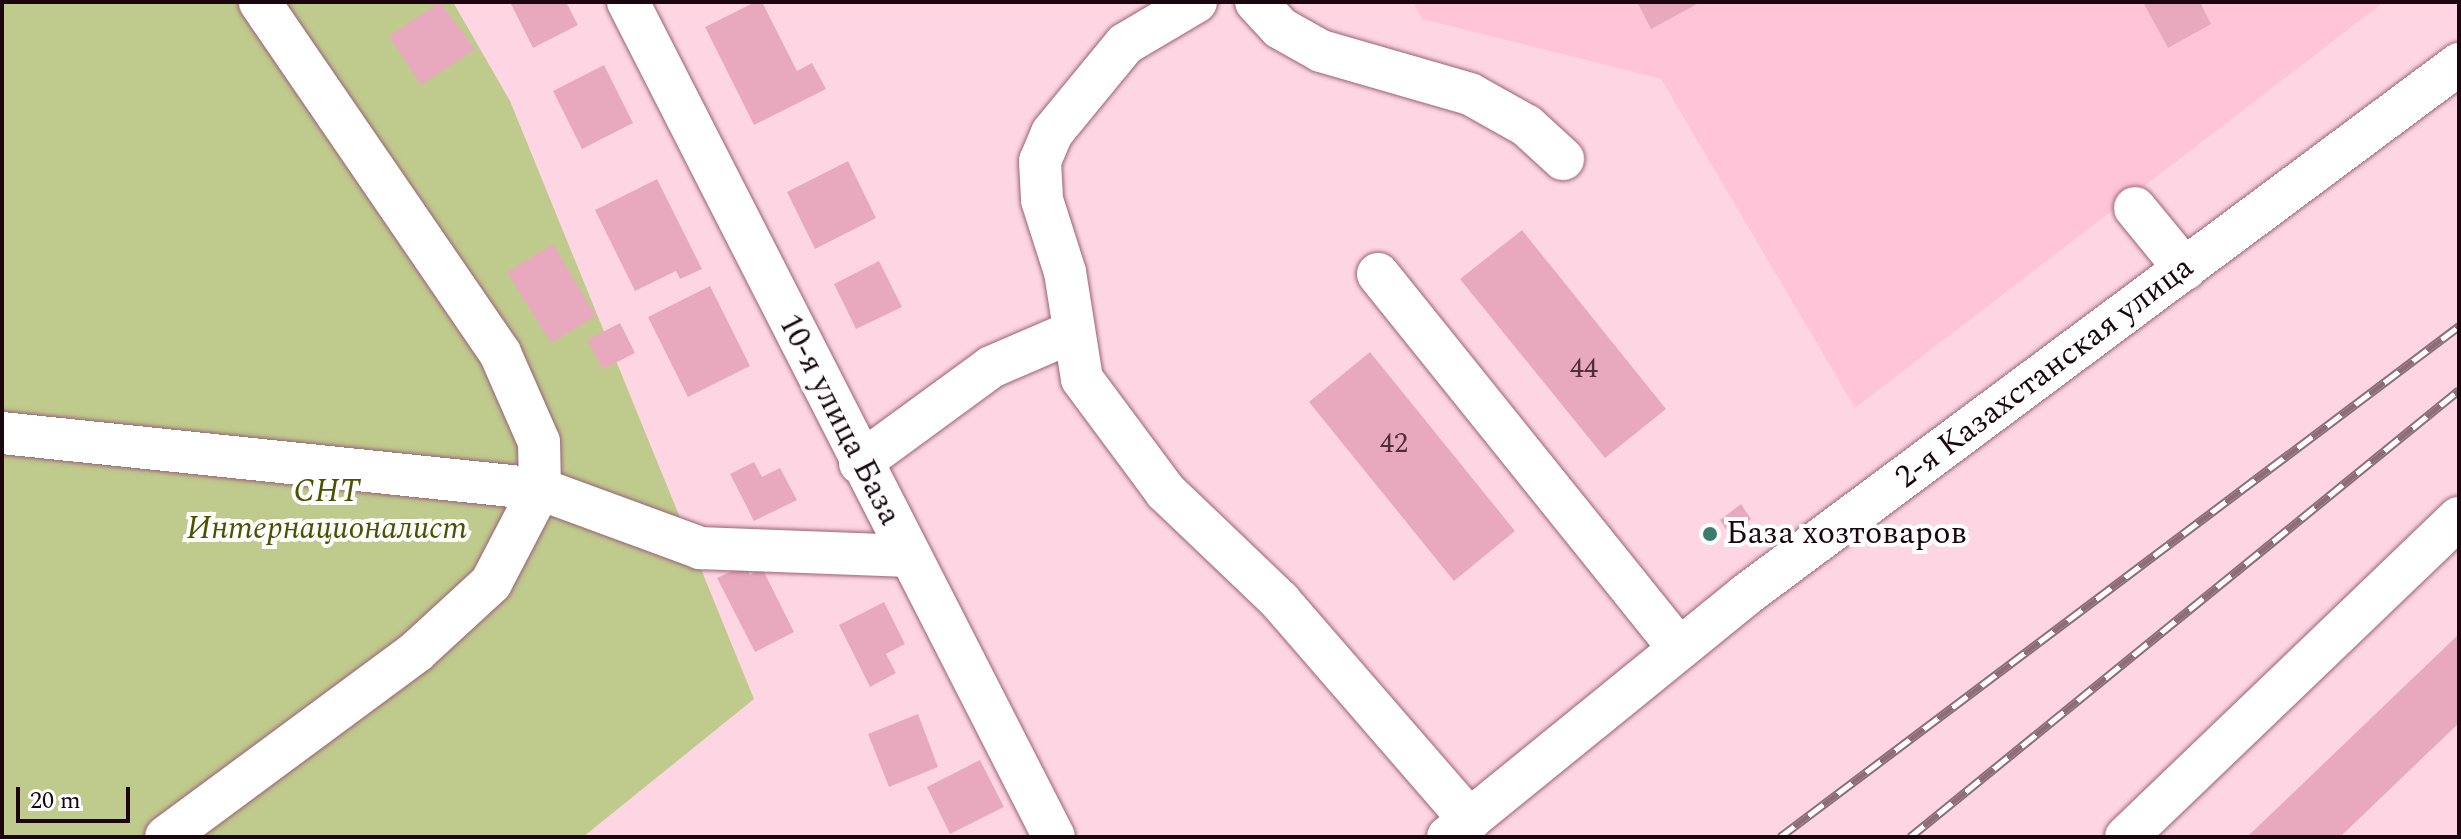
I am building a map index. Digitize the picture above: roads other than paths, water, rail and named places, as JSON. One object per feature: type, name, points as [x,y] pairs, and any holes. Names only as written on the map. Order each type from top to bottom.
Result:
[{"type":"street","points":[[166,837],[416,652],[491,583],[540,489],[539,442],[500,353],[260,2]]},
{"type":"street","name":"10-я улица База","points":[[628,2],[860,463],[1054,837]]},
{"type":"street","points":[[1196,2],[1125,44],[1052,133],[1040,161],[1042,200],[1065,272],[1070,333],[1082,379],[1166,492],[1280,601],[1459,829]]},
{"type":"street","points":[[1256,2],[1280,28],[1321,51],[1470,94],[1527,126],[1563,159]]},
{"type":"street","name":"2-я Казахстанская улица","points":[[1459,829],[1680,649],[2459,64]]},
{"type":"street","points":[[2135,208],[2185,269]]},
{"type":"street","points":[[1378,274],[1680,649]]},
{"type":"street","points":[[860,463],[991,367],[1070,333]]},
{"type":"street","points":[[2,433],[540,489],[700,548],[908,556]]},
{"type":"street","points":[[2126,837],[2459,518]]},
{"type":"railway","points":[[1780,837],[2459,326]]},
{"type":"railway","points":[[1910,837],[2459,390]]},
{"type":"place","name":"База хозтоваров","points":[[1710,534]]},
{"type":"park label","name":"СНТ Интернационалист","points":[[327,512]]}]
